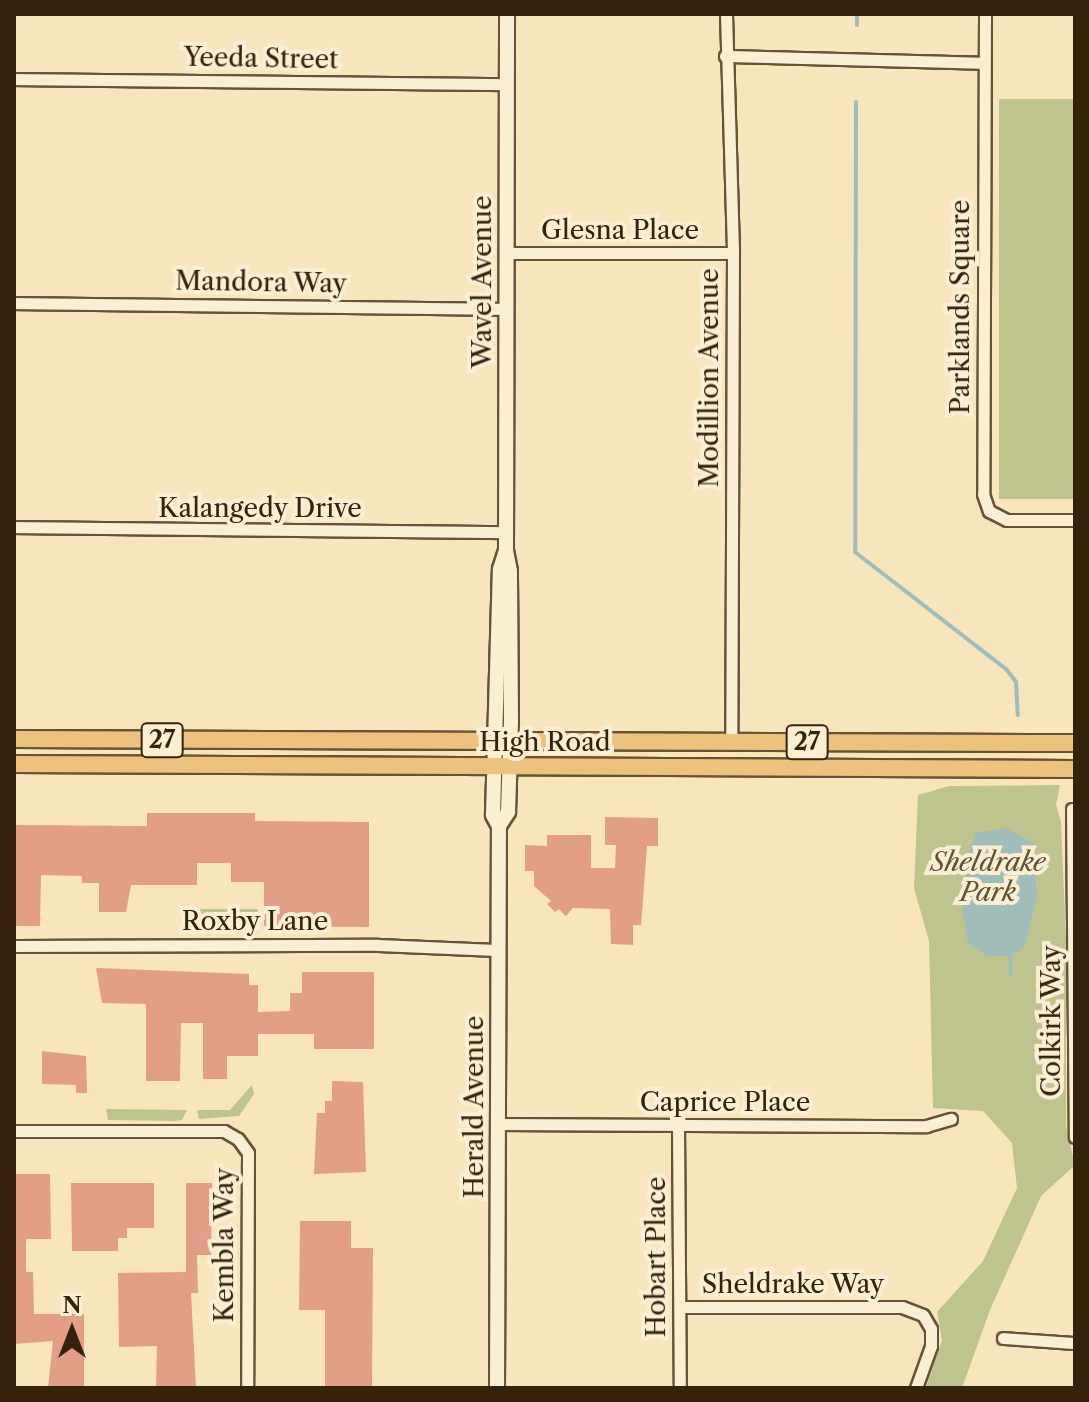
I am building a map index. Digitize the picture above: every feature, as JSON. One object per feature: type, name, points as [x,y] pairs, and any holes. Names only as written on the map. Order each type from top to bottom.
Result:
[{"type":"main road","name":"High Road","points":[[14,739],[1075,743]]},
{"type":"main road","name":"High Road","points":[[14,764],[1075,769]]},
{"type":"street","name":"Wavel Avenue","points":[[502,741],[500,569],[506,550],[507,14]]},
{"type":"street","name":"Modillion Avenue","points":[[726,14],[733,253],[731,742]]},
{"type":"street","name":"Parklands Square","points":[[985,14],[983,494],[989,511],[1007,520],[1075,520]]},
{"type":"street","points":[[725,56],[984,63]]},
{"type":"street","name":"Yeeda Street","points":[[14,79],[507,84]]},
{"type":"street","name":"Glesna Place","points":[[507,253],[733,253]]},
{"type":"street","name":"Mandora Way","points":[[14,303],[506,309]]},
{"type":"street","name":"Kalangedy Drive","points":[[14,527],[506,532]]},
{"type":"street","name":"Herald Avenue","points":[[497,1388],[496,950],[499,826],[508,812],[502,741]]},
{"type":"street","name":"Colkirk Way","points":[[1072,809],[1075,1137]]},
{"type":"street","name":"Roxby Lane","points":[[14,946],[378,945],[496,950]]},
{"type":"street","name":"Caprice Place","points":[[498,1124],[926,1126],[951,1119]]},
{"type":"street","name":"Hobart Place","points":[[678,1126],[680,1388]]},
{"type":"street","name":"Kembla Way","points":[[14,1131],[224,1131],[238,1139],[248,1153],[247,1388]]},
{"type":"street","name":"Sheldrake Way","points":[[680,1307],[902,1307],[923,1315],[931,1329],[931,1346],[916,1388]]},
{"type":"street","points":[[1003,1338],[1075,1343]]},
{"type":"green space","points":[[999,99],[1075,99],[1075,499],[999,499]]},
{"type":"green space","name":"Sheldrake Park","points":[[1060,785],[1056,805],[1061,822],[1066,939],[1066,1126],[1075,1165],[1041,1196],[990,1310],[962,1388],[926,1388],[942,1340],[937,1312],[983,1261],[1017,1188],[1012,1143],[983,1111],[933,1108],[929,941],[914,888],[918,795],[949,786]]},
{"type":"green space","points":[[200,909],[258,909],[258,933],[200,933]]},
{"type":"green space","points":[[252,1085],[254,1094],[239,1116],[199,1119],[197,1110],[230,1110]]},
{"type":"green space","points":[[106,1109],[187,1110],[182,1120],[175,1121],[108,1120]]},
{"type":"water","points":[[1006,828],[1033,843],[1037,895],[1025,946],[1010,956],[987,956],[968,943],[962,909],[967,860],[975,833]]},
{"type":"building","points":[[147,813],[255,813],[255,821],[369,822],[369,927],[264,926],[264,882],[231,882],[231,863],[197,863],[197,885],[131,885],[126,912],[99,912],[99,883],[82,883],[82,876],[41,875],[40,926],[14,926],[14,825],[147,826]]},
{"type":"building","points":[[605,817],[658,818],[658,846],[647,846],[641,925],[633,925],[633,945],[611,944],[610,909],[573,908],[566,916],[559,909],[555,912],[547,904],[551,901],[534,886],[534,871],[525,871],[525,845],[547,846],[547,835],[591,835],[591,868],[615,868],[616,845],[605,845]]},
{"type":"building","points":[[96,968],[249,974],[249,985],[258,985],[258,1012],[290,1011],[290,993],[302,993],[302,972],[374,972],[374,1049],[314,1049],[314,1034],[258,1034],[258,1056],[227,1056],[227,1079],[203,1079],[203,1023],[181,1023],[180,1081],[146,1081],[146,1004],[102,1003]]},
{"type":"building","points":[[42,1051],[86,1056],[87,1093],[76,1093],[76,1085],[42,1084]]},
{"type":"building","points":[[332,1081],[363,1082],[366,1172],[314,1174],[317,1113],[325,1113],[325,1101],[332,1101]]},
{"type":"building","points":[[14,1174],[50,1174],[51,1239],[26,1239],[26,1272],[33,1272],[34,1314],[84,1314],[84,1388],[48,1388],[53,1341],[14,1344]]},
{"type":"building","points":[[71,1183],[154,1183],[154,1228],[127,1228],[127,1238],[118,1238],[118,1251],[72,1251]]},
{"type":"building","points":[[186,1183],[212,1183],[211,1255],[197,1255],[198,1293],[191,1293],[196,1388],[156,1388],[157,1346],[119,1347],[118,1273],[186,1272]]},
{"type":"building","points":[[300,1221],[351,1221],[351,1248],[373,1248],[372,1388],[325,1388],[325,1310],[299,1310]]},
{"type":"waterway","points":[[857,14],[857,25]]},
{"type":"waterway","points":[[856,102],[855,552],[1007,670],[1016,682],[1018,715]]},
{"type":"waterway","points":[[1010,956],[1011,975]]}]
